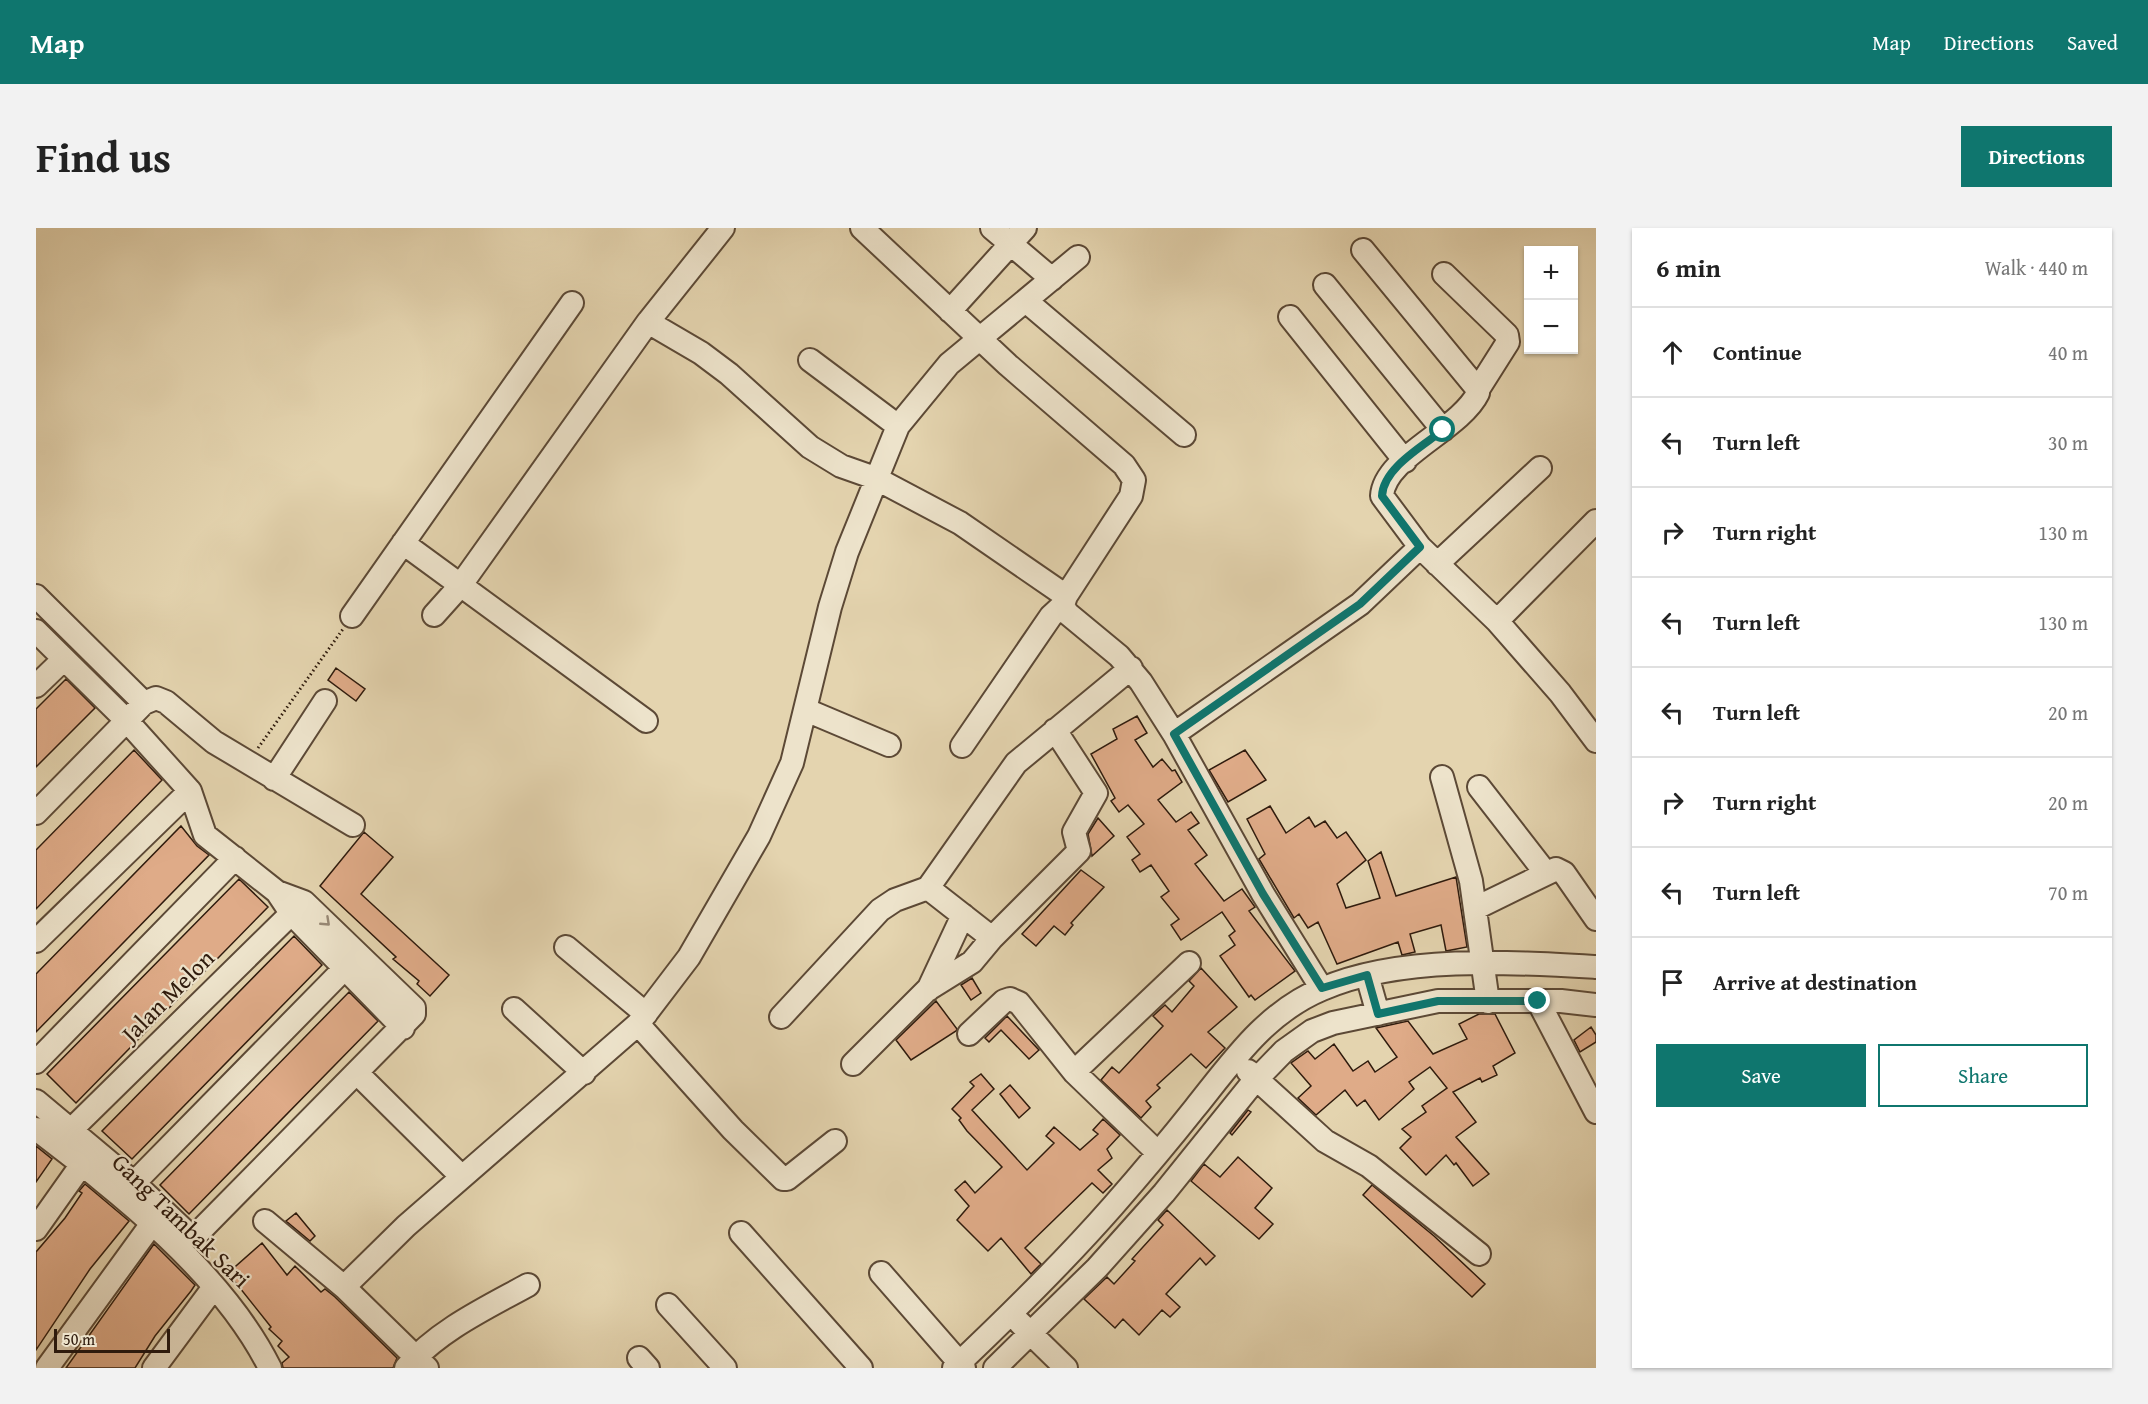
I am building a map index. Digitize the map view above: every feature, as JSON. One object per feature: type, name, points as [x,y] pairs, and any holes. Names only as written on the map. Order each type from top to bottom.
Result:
[{"type":"street","points":[[434,615],[460,586],[648,322],[723,228]]},
{"type":"street","points":[[862,228],[980,339],[1124,465],[1134,480],[1131,496],[1065,601],[1051,616],[962,746]]},
{"type":"street","points":[[992,228],[1018,236],[1052,279]]},
{"type":"street","points":[[950,311],[1018,236]]},
{"type":"street","points":[[1363,250],[1477,391]]},
{"type":"street","points":[[344,1287],[398,1233],[584,1073],[642,1019],[689,957],[759,836],[792,763],[830,607],[875,478],[898,426],[949,364],[1078,257]]},
{"type":"street","points":[[1444,274],[1507,335],[1508,342],[1477,391],[1474,401],[1405,461],[1384,483],[1382,496],[1420,547],[1497,621],[1560,693],[1596,741]]},
{"type":"street","points":[[1325,285],[1443,430]]},
{"type":"street","points":[[1026,301],[1184,435]]},
{"type":"street","points":[[352,616],[572,303]]},
{"type":"street","points":[[1290,317],[1405,461]]},
{"type":"street","points":[[648,322],[701,353],[729,374],[810,447],[841,466],[875,478],[960,523],[1065,601],[1067,613],[1131,669],[1174,734],[1263,894],[1322,988]]},
{"type":"street","points":[[810,360],[898,426]]},
{"type":"street","points":[[1437,564],[1540,468]]},
{"type":"street","points":[[1497,621],[1596,521]]},
{"type":"street","points":[[403,543],[646,721]]},
{"type":"street","points":[[1174,734],[1360,604],[1420,547]]},
{"type":"street","points":[[36,596],[144,703]]},
{"type":"street","points":[[36,631],[127,721],[190,791],[205,835],[298,907],[414,1008],[414,1014],[358,1074],[193,1235],[189,1235],[134,1183],[36,1101]]},
{"type":"street","points":[[36,686],[64,658]]},
{"type":"street","points":[[781,1017],[880,910],[895,900],[928,888],[1016,763],[1131,669]]},
{"type":"street","points":[[36,813],[144,703],[156,698],[162,699],[208,738],[353,825]]},
{"type":"street","points":[[274,779],[325,700]]},
{"type":"street","points":[[806,710],[889,745]]},
{"type":"street","points":[[853,1064],[927,990],[972,962],[992,938],[1080,851],[1074,832],[1093,802],[1096,793],[1055,730]]},
{"type":"street","points":[[1443,777],[1476,908],[1486,981]]},
{"type":"street","points":[[1479,787],[1545,872]]},
{"type":"street","points":[[36,941],[190,791]]},
{"type":"street","points":[[36,1062],[235,858]]},
{"type":"street","points":[[1476,908],[1545,872],[1556,869],[1564,873],[1596,919]]},
{"type":"street","points":[[928,888],[992,938]]},
{"type":"street","points":[[298,907],[344,969],[402,1028]]},
{"type":"street","name":"Jalan Melon","points":[[71,1130],[298,907]]},
{"type":"street","points":[[927,990],[963,915]]},
{"type":"street","points":[[566,947],[642,1019],[733,1130],[783,1179],[787,1179],[835,1141]]},
{"type":"street","points":[[1074,1072],[1189,963]]},
{"type":"street","points":[[881,1273],[960,1366],[1021,1324],[1075,1291],[1126,1214],[1246,1070],[1284,1051],[1312,1030],[1333,1023],[1372,994],[1418,967],[1486,981],[1581,987]]},
{"type":"street","points":[[134,1183],[344,969]]},
{"type":"street","points":[[995,1368],[1021,1324],[1126,1214],[1246,1070],[1277,1015],[1322,988],[1438,1001],[1486,981],[1538,1001],[1581,987]]},
{"type":"street","points":[[969,1034],[1004,1001],[1010,999],[1019,1003],[1074,1072],[1187,1140]]},
{"type":"street","points":[[1538,1001],[1596,1113]]},
{"type":"street","points":[[514,1009],[584,1073]]},
{"type":"street","points":[[1246,1070],[1325,1141],[1369,1166],[1479,1254]]},
{"type":"street","points":[[358,1074],[462,1178]]},
{"type":"street","name":"Gang Tambak Sari","points":[[36,1129],[127,1201],[214,1287],[244,1322],[270,1368]]},
{"type":"street","points":[[36,1229],[82,1164]]},
{"type":"street","points":[[265,1221],[344,1287],[416,1364],[452,1329],[528,1285]]},
{"type":"street","points":[[47,1368],[151,1225]]},
{"type":"street","points":[[741,1233],[861,1368]]},
{"type":"street","points":[[154,1368],[214,1287]]},
{"type":"street","points":[[668,1305],[725,1368]]},
{"type":"street","points":[[1021,1324],[1066,1368]]},
{"type":"path","points":[[248,762],[352,616]]},
{"type":"building","points":[[336,668],[365,689],[356,701],[328,680]]},
{"type":"building","points":[[66,679],[95,708],[36,767],[36,709]]},
{"type":"building","points":[[1137,716],[1147,733],[1135,740],[1153,767],[1162,759],[1172,771],[1175,770],[1182,782],[1158,800],[1176,822],[1191,812],[1199,823],[1188,830],[1207,855],[1195,864],[1224,901],[1242,889],[1255,907],[1249,911],[1295,971],[1255,1000],[1251,995],[1249,997],[1220,956],[1235,945],[1229,936],[1235,931],[1222,912],[1181,940],[1171,925],[1179,919],[1161,897],[1169,891],[1151,865],[1140,872],[1132,860],[1140,854],[1127,837],[1144,824],[1128,805],[1119,812],[1111,801],[1115,798],[1091,754],[1117,739],[1113,729]]},
{"type":"building","points":[[134,750],[162,780],[36,909],[36,850]]},
{"type":"building","points":[[1245,750],[1266,780],[1228,802],[1209,770]]},
{"type":"building","points":[[1270,806],[1286,833],[1309,817],[1315,827],[1325,821],[1337,838],[1346,832],[1366,860],[1337,884],[1346,908],[1380,898],[1368,861],[1381,852],[1396,896],[1456,877],[1467,947],[1446,951],[1441,925],[1410,934],[1415,952],[1402,955],[1398,942],[1337,964],[1318,922],[1308,928],[1299,914],[1294,918],[1259,859],[1265,854],[1247,819]]},
{"type":"building","points":[[1098,818],[1114,836],[1092,856],[1088,834]]},
{"type":"building","points":[[181,826],[197,846],[209,855],[36,1032],[36,974]]},
{"type":"building","points":[[364,832],[393,857],[361,894],[449,975],[430,996],[417,984],[419,981],[393,959],[396,957],[320,886]]},
{"type":"building","points":[[1081,870],[1104,887],[1071,923],[1073,925],[1065,935],[1054,926],[1036,946],[1022,934]]},
{"type":"building","points":[[239,879],[268,907],[76,1103],[47,1074]]},
{"type":"building","points":[[294,936],[322,965],[132,1159],[102,1131]]},
{"type":"building","points":[[1201,968],[1237,1007],[1208,1032],[1225,1048],[1206,1068],[1191,1054],[1157,1085],[1160,1088],[1146,1101],[1151,1107],[1141,1118],[1101,1080],[1112,1067],[1119,1073],[1163,1026],[1153,1016],[1165,1005],[1172,1012],[1194,986],[1189,981]]},
{"type":"building","points":[[972,978],[981,993],[971,1000],[961,985]]},
{"type":"building","points":[[349,992],[378,1021],[189,1214],[160,1185]]},
{"type":"building","points":[[936,1001],[957,1029],[911,1060],[896,1040]]},
{"type":"building","points":[[1479,1014],[1495,1014],[1515,1053],[1493,1066],[1497,1075],[1482,1082],[1480,1078],[1453,1092],[1476,1122],[1456,1137],[1489,1174],[1473,1186],[1456,1163],[1454,1165],[1446,1155],[1426,1175],[1400,1148],[1411,1137],[1402,1129],[1426,1112],[1422,1106],[1447,1088],[1430,1067],[1409,1082],[1414,1089],[1379,1120],[1365,1100],[1357,1106],[1345,1090],[1316,1115],[1298,1098],[1311,1086],[1291,1063],[1308,1051],[1315,1059],[1334,1044],[1353,1071],[1368,1061],[1375,1072],[1397,1057],[1376,1028],[1408,1021],[1433,1054],[1467,1039],[1459,1024]]},
{"type":"building","points":[[1007,1016],[1039,1050],[1029,1059],[1001,1030],[989,1042],[985,1038]]},
{"type":"building","points":[[1591,1027],[1596,1035],[1596,1042],[1580,1052],[1574,1040]]},
{"type":"building","points":[[981,1074],[994,1089],[972,1110],[1027,1170],[1054,1143],[1046,1136],[1054,1127],[1080,1150],[1098,1134],[1093,1130],[1103,1119],[1120,1135],[1107,1149],[1112,1158],[1098,1170],[1112,1184],[1103,1193],[1092,1183],[1025,1248],[1041,1264],[1031,1274],[1001,1238],[988,1251],[957,1220],[969,1206],[955,1190],[965,1181],[975,1193],[1002,1167],[967,1131],[959,1120],[961,1118],[952,1109],[974,1086],[970,1082]]},
{"type":"building","points":[[1010,1085],[1030,1108],[1019,1118],[1000,1094]]},
{"type":"building","points":[[1248,1110],[1251,1112],[1232,1135],[1230,1133]]},
{"type":"building","points":[[36,1146],[52,1159],[36,1182]]},
{"type":"building","points":[[1238,1157],[1272,1188],[1255,1208],[1273,1224],[1259,1239],[1191,1181],[1204,1164],[1220,1177]]},
{"type":"building","points":[[85,1184],[129,1221],[90,1269],[36,1350],[36,1252],[65,1218],[82,1193],[79,1191]]},
{"type":"building","points":[[1372,1185],[1434,1236],[1485,1284],[1472,1297],[1363,1195]]},
{"type":"building","points":[[1167,1210],[1215,1256],[1206,1265],[1200,1258],[1166,1294],[1180,1307],[1170,1317],[1162,1310],[1139,1335],[1123,1319],[1115,1328],[1084,1299],[1107,1277],[1114,1284],[1135,1261],[1132,1259],[1163,1225],[1158,1220]]},
{"type":"building","points":[[296,1213],[315,1236],[310,1241],[286,1221]]},
{"type":"building","points":[[262,1243],[287,1275],[295,1266],[321,1292],[325,1289],[335,1297],[397,1358],[393,1368],[283,1368],[282,1363],[289,1357],[278,1346],[282,1341],[269,1329],[271,1327],[228,1273]]},
{"type":"building","points":[[154,1244],[195,1285],[191,1291],[155,1336],[135,1368],[66,1368]]},
{"type":"route","points":[[1443,430],[1386,479],[1382,488],[1382,496],[1420,547],[1360,604],[1174,734],[1263,894],[1322,988],[1367,975],[1373,1003],[1378,1014],[1438,1001],[1538,1001]]}]
